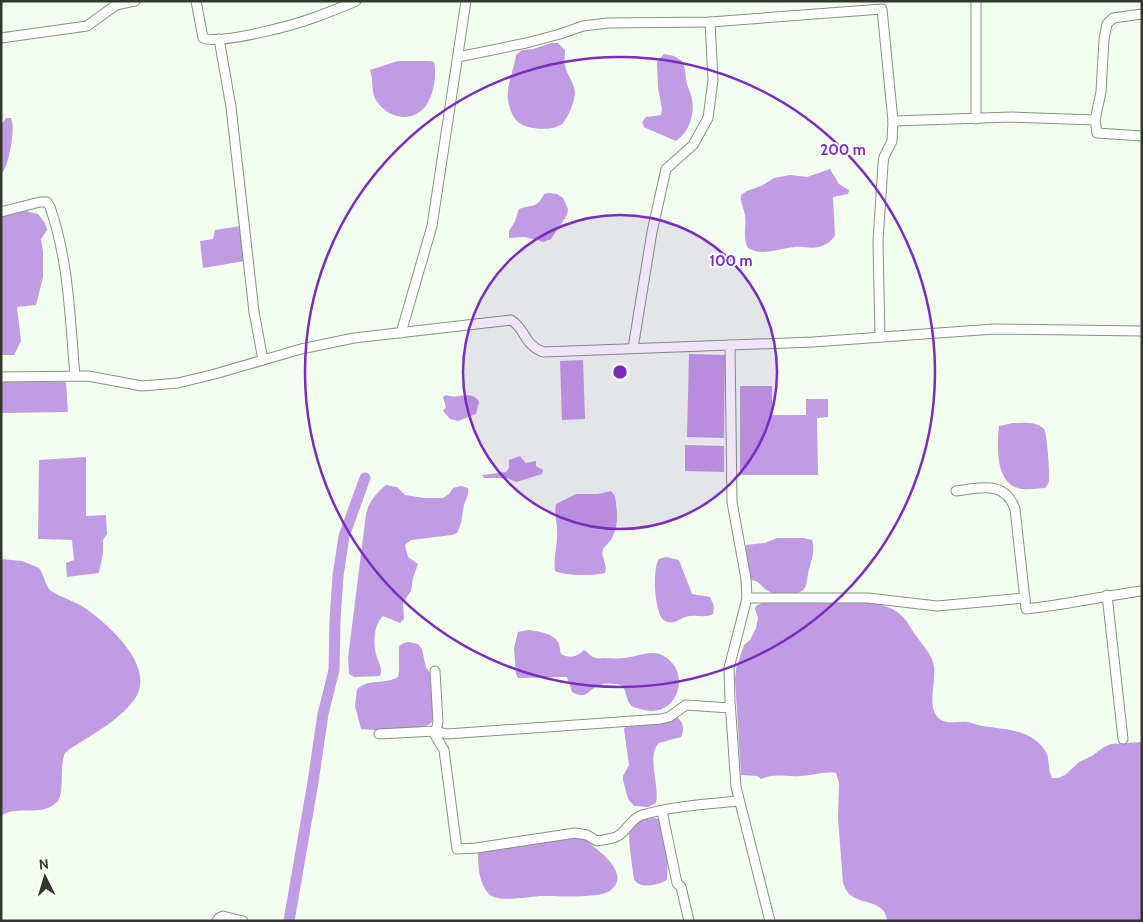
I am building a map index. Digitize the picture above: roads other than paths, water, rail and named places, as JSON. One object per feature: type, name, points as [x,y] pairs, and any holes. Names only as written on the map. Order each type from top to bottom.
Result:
[{"type":"street","points":[[1,38],[87,26],[116,5],[135,1]]},
{"type":"street","points":[[196,1],[204,38],[209,40],[219,40],[311,19],[356,1]]},
{"type":"street","points":[[401,333],[432,226],[466,1]]},
{"type":"street","points":[[976,1],[976,119]]},
{"type":"street","points":[[458,57],[526,44],[583,26],[638,22],[710,22],[867,6],[882,8],[892,140],[884,157],[883,164],[878,242],[880,337]]},
{"type":"street","points":[[1142,14],[1113,18],[1107,24],[1104,39],[1101,92],[1095,120],[1097,133],[1142,136]]},
{"type":"street","points":[[633,348],[651,240],[666,169],[693,145],[708,118],[713,80],[710,22]]},
{"type":"street","points":[[219,40],[231,106],[254,312],[263,360]]},
{"type":"street","points":[[892,121],[1012,117],[1095,120]]},
{"type":"street","points":[[1,212],[40,202],[47,202],[50,207],[62,250],[67,283],[75,376]]},
{"type":"street","points":[[1,377],[88,376],[142,386],[178,383],[301,349],[354,338],[511,320],[518,324],[526,340],[534,348],[543,352],[813,342],[994,329],[1142,331]]},
{"type":"street","points":[[730,345],[732,502],[746,579],[747,598],[729,668],[730,708],[736,787],[770,921]]},
{"type":"street","points":[[956,491],[988,488],[999,489],[1012,500],[1015,509],[1026,608],[1045,607],[1108,595],[1142,592]]},
{"type":"street","points":[[1108,595],[1123,739]]},
{"type":"street","points":[[747,598],[868,598],[937,606],[1025,598]]},
{"type":"street","points":[[435,671],[438,716],[435,731],[436,738],[444,750],[457,849],[476,848],[575,833],[587,835],[597,841],[616,837],[634,818],[662,811],[739,801]]},
{"type":"street","points":[[379,734],[435,731],[443,734],[474,733],[661,718],[670,717],[686,705],[730,708]]},
{"type":"street","points":[[662,811],[677,883],[681,886],[689,921]]},
{"type":"street","points":[[217,921],[223,916],[243,921]]},
{"type":"waterway","points":[[289,921],[323,714],[334,670],[338,576],[344,536],[365,478]]}]
